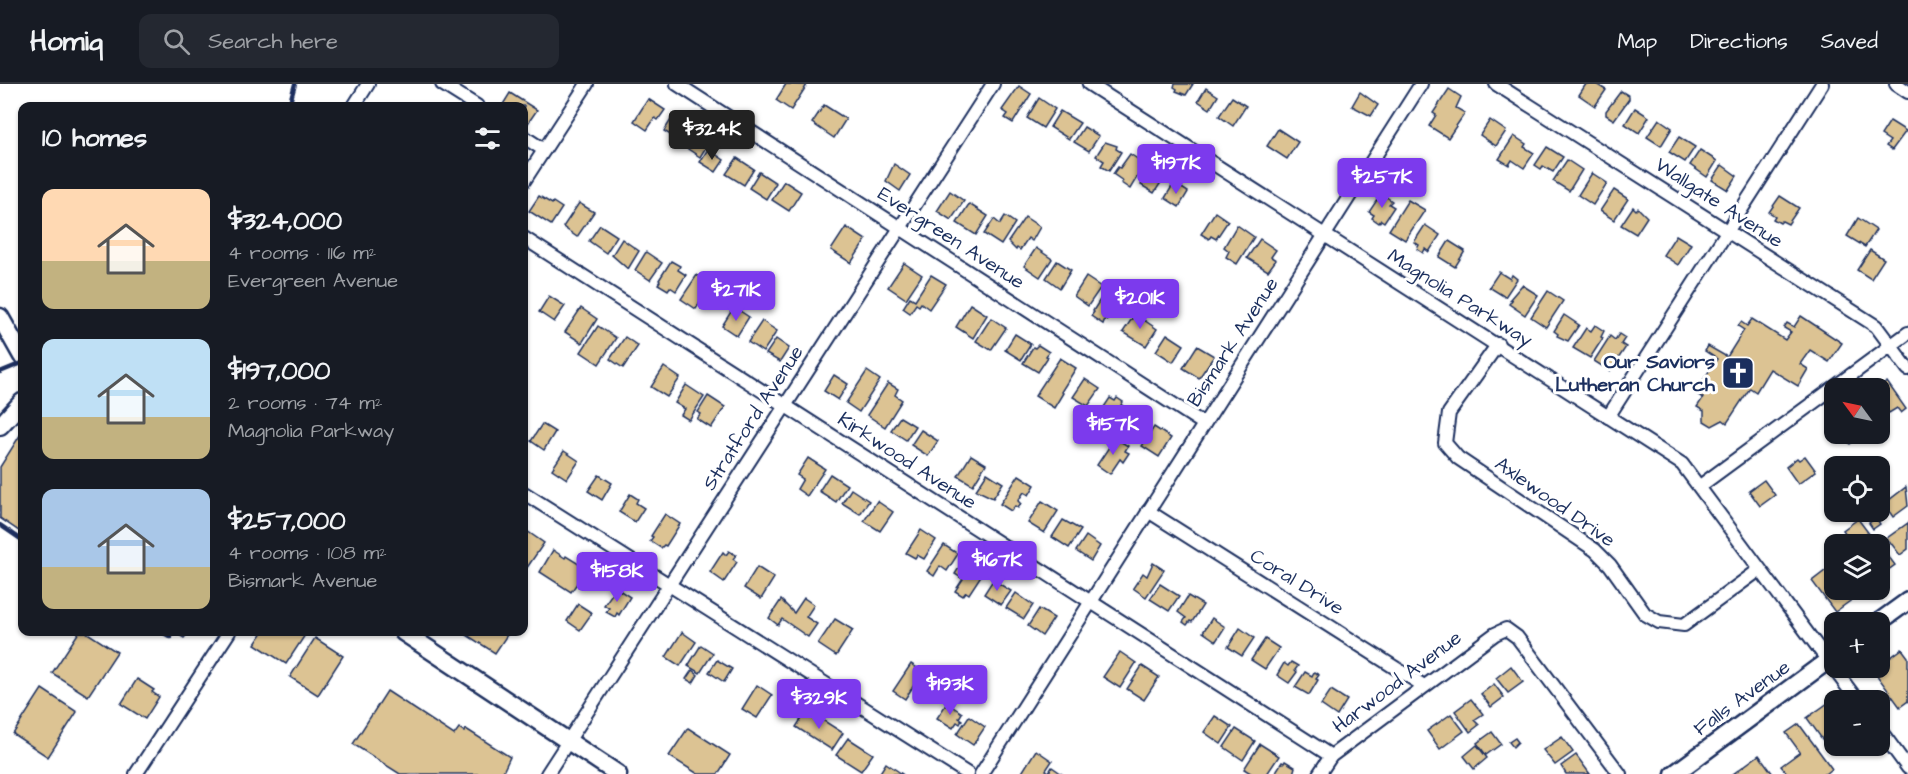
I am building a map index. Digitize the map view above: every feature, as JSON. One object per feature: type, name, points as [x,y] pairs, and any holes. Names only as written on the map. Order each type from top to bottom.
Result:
[{"type":"main road","points":[[0,317],[18,349]]},
{"type":"main road","points":[[0,426],[18,406]]},
{"type":"main road","points":[[1890,614],[1908,601]]},
{"type":"main road","points":[[409,636],[618,774]]},
{"type":"main road","name":"Falls Avenue","points":[[1674,774],[1824,663]]},
{"type":"street","points":[[357,102],[368,84]]},
{"type":"street","points":[[442,84],[471,102]]},
{"type":"street","points":[[528,175],[587,84]]},
{"type":"street","name":"Evergreen Avenue","points":[[677,84],[1204,424]]},
{"type":"street","name":"Stratford Avenue","points":[[547,774],[993,84]]},
{"type":"street","name":"Magnolia Parkway","points":[[1089,84],[1682,464],[1760,570],[1824,649]]},
{"type":"street","name":"Bismark Avenue","points":[[981,774],[1421,84]]},
{"type":"street","name":"Wallgate Avenue","points":[[1496,84],[1876,326],[1908,369]]},
{"type":"street","points":[[1608,417],[1822,84]]},
{"type":"street","points":[[1896,84],[1908,92]]},
{"type":"street","points":[[528,140],[544,150]]},
{"type":"street","name":"Kirkwood Avenue","points":[[528,241],[1331,756]]},
{"type":"street","points":[[1700,486],[1908,333]]},
{"type":"street","name":"Axlewood Drive","points":[[1498,344],[1449,413],[1445,443],[1458,458],[1595,550],[1610,565],[1645,614],[1659,622],[1684,625],[1760,570]]},
{"type":"street","points":[[528,496],[968,774]]},
{"type":"street","name":"Coral Drive","points":[[1148,511],[1424,686]]},
{"type":"street","name":"Harwood Avenue","points":[[1319,774],[1331,756],[1495,634],[1506,629],[1517,636],[1620,774]]},
{"type":"street","points":[[136,774],[226,636]]},
{"type":"street","points":[[1890,744],[1908,768]]},
{"type":"building","points":[[786,84],[807,85],[791,110],[776,100]]},
{"type":"building","points":[[1175,84],[1193,84],[1186,95],[1176,91]]},
{"type":"building","points":[[1586,84],[1596,84],[1606,90],[1595,106],[1579,95]]},
{"type":"building","points":[[1019,86],[1031,94],[1013,123],[1005,118],[1008,114],[1002,110]]},
{"type":"building","points":[[1206,88],[1218,96],[1210,109],[1198,101]]},
{"type":"building","points":[[1449,89],[1461,97],[1456,108],[1465,113],[1448,138],[1429,126],[1436,115],[1433,113]]},
{"type":"building","points":[[1621,91],[1629,96],[1629,99],[1614,120],[1606,115],[1606,111]]},
{"type":"building","points":[[1360,92],[1378,105],[1371,116],[1352,106]]},
{"type":"building","points":[[510,93],[524,102],[504,102]]},
{"type":"building","points":[[1232,97],[1246,106],[1233,126],[1219,116]]},
{"type":"building","points":[[1039,98],[1055,109],[1043,128],[1027,118]]},
{"type":"building","points":[[648,99],[665,110],[658,120],[655,118],[647,130],[634,121]]},
{"type":"building","points":[[528,104],[537,110],[528,123]]},
{"type":"building","points":[[824,105],[846,119],[834,138],[812,123]]},
{"type":"building","points":[[1635,108],[1649,117],[1639,133],[1625,124]]},
{"type":"building","points":[[1060,111],[1080,123],[1069,139],[1050,127]]},
{"type":"building","points":[[674,115],[687,124],[677,139],[664,131]]},
{"type":"building","points":[[1659,119],[1672,128],[1661,146],[1647,137]]},
{"type":"building","points":[[1490,120],[1506,131],[1496,146],[1480,135]]},
{"type":"building","points":[[1890,121],[1906,131],[1892,150],[1886,146],[1890,141],[1881,135]]},
{"type":"building","points":[[1084,127],[1099,136],[1089,151],[1074,142]]},
{"type":"building","points":[[1278,129],[1298,142],[1287,159],[1267,146]]},
{"type":"building","points":[[692,130],[709,142],[700,157],[682,145]]},
{"type":"building","points":[[1514,136],[1526,144],[1524,147],[1534,153],[1524,168],[1512,160],[1509,165],[1499,159]]},
{"type":"building","points":[[1679,137],[1695,147],[1685,162],[1669,152]]},
{"type":"building","points":[[1105,142],[1117,146],[1116,149],[1121,152],[1109,171],[1101,166],[1104,161],[1096,156]]},
{"type":"building","points":[[1547,147],[1563,157],[1553,172],[1543,166],[1541,169],[1535,165]]},
{"type":"building","points":[[708,149],[724,160],[716,172],[700,162]]},
{"type":"building","points":[[1700,150],[1717,161],[1707,177],[1690,165]]},
{"type":"building","points":[[1130,154],[1145,164],[1130,189],[1113,174]]},
{"type":"building","points":[[737,158],[754,169],[744,185],[726,174]]},
{"type":"building","points":[[1567,160],[1582,170],[1569,191],[1553,181]]},
{"type":"building","points":[[894,164],[910,175],[900,191],[886,181]]},
{"type":"building","points":[[1722,165],[1737,176],[1728,190],[1712,180]]},
{"type":"building","points":[[1151,170],[1164,178],[1154,193],[1141,185]]},
{"type":"building","points":[[759,172],[776,183],[766,199],[749,188]]},
{"type":"building","points":[[1592,173],[1607,183],[1593,205],[1578,195]]},
{"type":"building","points":[[784,181],[801,192],[789,211],[772,200]]},
{"type":"building","points":[[1174,183],[1188,192],[1179,207],[1165,198]]},
{"type":"building","points":[[1614,190],[1628,199],[1614,220],[1600,211]]},
{"type":"building","points":[[950,191],[964,201],[951,220],[937,211]]},
{"type":"building","points":[[539,196],[562,208],[551,225],[529,211]]},
{"type":"building","points":[[1385,196],[1392,201],[1389,204],[1394,207],[1384,222],[1381,220],[1379,223],[1372,218],[1374,215],[1369,212],[1379,197],[1383,200]]},
{"type":"building","points":[[1780,196],[1799,208],[1788,224],[1773,219],[1775,216],[1769,212]]},
{"type":"building","points":[[1408,200],[1425,210],[1405,240],[1389,230]]},
{"type":"building","points":[[579,203],[594,212],[577,237],[563,227]]},
{"type":"building","points":[[969,204],[988,216],[976,235],[957,223]]},
{"type":"building","points":[[1633,207],[1636,210],[1638,208],[1647,217],[1636,234],[1621,225]]},
{"type":"building","points":[[1215,212],[1228,221],[1216,239],[1211,236],[1209,239],[1201,234]]},
{"type":"building","points":[[1005,216],[1015,223],[1001,245],[984,234],[994,219],[1000,224]]},
{"type":"building","points":[[1025,217],[1040,227],[1032,241],[1028,238],[1020,250],[1017,248],[1016,250],[1008,242]]},
{"type":"building","points":[[1858,218],[1876,230],[1865,247],[1847,236]]},
{"type":"building","points":[[600,225],[617,236],[606,253],[589,241]]},
{"type":"building","points":[[1237,225],[1254,237],[1237,264],[1226,257],[1229,251],[1224,247]]},
{"type":"building","points":[[1425,225],[1440,235],[1429,252],[1425,249],[1423,253],[1417,249],[1419,245],[1414,242]]},
{"type":"building","points":[[846,227],[866,240],[851,263],[831,250]]},
{"type":"building","points":[[1676,235],[1691,244],[1678,265],[1663,255]]},
{"type":"building","points":[[622,239],[639,251],[628,269],[612,255]]},
{"type":"building","points":[[1260,239],[1276,250],[1271,257],[1276,260],[1268,271],[1247,258]]},
{"type":"building","points":[[1449,241],[1465,251],[1455,267],[1439,257]]},
{"type":"building","points":[[1036,248],[1052,259],[1040,277],[1024,266]]},
{"type":"building","points":[[1870,250],[1884,259],[1871,279],[1857,270]]},
{"type":"building","points":[[646,252],[662,263],[650,280],[635,270]]},
{"type":"building","points":[[671,261],[680,266],[678,270],[686,275],[676,291],[670,287],[668,290],[658,284]]},
{"type":"building","points":[[1057,261],[1071,270],[1060,288],[1046,278]]},
{"type":"building","points":[[904,263],[922,275],[906,299],[888,287]]},
{"type":"building","points":[[1499,272],[1510,279],[1512,275],[1517,279],[1505,297],[1489,287]]},
{"type":"building","points":[[697,275],[712,285],[710,287],[716,291],[712,297],[706,293],[696,309],[681,299]]},
{"type":"building","points":[[931,275],[946,284],[929,309],[921,303],[919,306],[916,304],[910,313],[903,308],[910,297],[915,300]]},
{"type":"building","points":[[1086,277],[1101,287],[1088,306],[1074,296]]},
{"type":"building","points":[[1522,285],[1538,295],[1525,315],[1509,304],[1512,300],[1510,299]]},
{"type":"building","points":[[1106,290],[1121,299],[1103,324],[1091,316]]},
{"type":"building","points":[[1548,291],[1563,301],[1546,327],[1531,317]]},
{"type":"building","points":[[549,296],[565,306],[554,322],[539,312]]},
{"type":"building","points":[[970,304],[987,315],[973,338],[956,327]]},
{"type":"building","points":[[734,307],[749,317],[737,336],[722,326]]},
{"type":"building","points":[[581,308],[597,319],[582,343],[565,332]]},
{"type":"building","points":[[1135,314],[1157,329],[1146,346],[1123,332]]},
{"type":"building","points":[[1564,315],[1579,325],[1568,341],[1557,336],[1558,334],[1554,331]]},
{"type":"building","name":"Our Saviors Lutheran Church","points":[[1801,316],[1842,343],[1829,362],[1810,350],[1800,364],[1808,369],[1798,386],[1770,369],[1756,392],[1750,388],[1727,423],[1723,420],[1712,426],[1704,421],[1704,411],[1697,407],[1703,398],[1695,393],[1717,359],[1705,351],[1708,346],[1727,357],[1744,330],[1738,326],[1741,322],[1747,326],[1752,319],[1785,340],[1791,332],[1784,328],[1787,323],[1794,327]]},
{"type":"building","points":[[991,318],[1006,328],[991,350],[976,341]]},
{"type":"building","points":[[762,321],[777,331],[763,352],[748,342]]},
{"type":"building","points":[[1595,325],[1604,331],[1601,337],[1603,338],[1590,358],[1573,348],[1586,328],[1591,331]]},
{"type":"building","points":[[598,326],[616,338],[599,364],[581,352]]},
{"type":"building","points":[[1015,334],[1031,344],[1021,360],[1005,350]]},
{"type":"building","points":[[1167,334],[1184,345],[1173,362],[1156,351]]},
{"type":"building","points":[[1619,334],[1625,338],[1621,344],[1626,347],[1610,371],[1594,361],[1610,336],[1615,340]]},
{"type":"building","points":[[625,337],[638,346],[623,368],[610,359]]},
{"type":"building","points":[[776,339],[789,348],[780,362],[766,354]]},
{"type":"building","points":[[1038,345],[1049,352],[1038,372],[1023,363],[1033,347]]},
{"type":"building","points":[[1197,346],[1214,356],[1199,378],[1183,368]]},
{"type":"building","points":[[1060,358],[1076,368],[1054,408],[1035,396]]},
{"type":"building","points":[[664,367],[680,378],[667,397],[651,387]]},
{"type":"building","points":[[867,371],[880,380],[859,412],[846,403]]},
{"type":"building","points":[[834,375],[848,384],[838,400],[824,391]]},
{"type":"building","points":[[1085,379],[1100,389],[1088,406],[1073,397]]},
{"type":"building","points":[[888,383],[898,389],[895,395],[902,400],[885,427],[867,415]]},
{"type":"building","points":[[686,385],[704,397],[689,420],[681,415],[685,409],[675,403]]},
{"type":"building","points":[[1890,386],[1906,409],[1901,413],[1897,408],[1890,412]]},
{"type":"building","points":[[708,396],[725,407],[711,428],[697,419],[701,414],[698,412]]},
{"type":"building","points":[[1110,398],[1115,401],[1117,398],[1126,408],[1116,423],[1106,416],[1103,420],[1098,416]]},
{"type":"building","points":[[900,417],[915,426],[906,440],[891,430]]},
{"type":"building","points":[[542,424],[555,432],[544,450],[531,441]]},
{"type":"building","points":[[1154,427],[1171,438],[1159,457],[1142,446]]},
{"type":"building","points":[[921,430],[938,441],[928,456],[911,445]]},
{"type":"building","points":[[18,438],[18,530],[0,518],[0,467]]},
{"type":"building","points":[[1115,438],[1128,446],[1125,451],[1129,453],[1123,462],[1120,459],[1110,474],[1097,465]]},
{"type":"building","points":[[564,451],[579,461],[567,479],[552,469]]},
{"type":"building","points":[[971,455],[986,464],[973,485],[958,476]]},
{"type":"building","points":[[1805,456],[1816,471],[1798,484],[1786,467],[1797,458],[1799,460]]},
{"type":"building","points":[[808,458],[825,469],[807,496],[797,489],[803,479],[797,475]]},
{"type":"building","points":[[987,473],[1003,483],[993,498],[976,490]]},
{"type":"building","points":[[830,474],[847,485],[836,502],[819,491]]},
{"type":"building","points":[[599,475],[612,483],[602,500],[588,491]]},
{"type":"building","points":[[1019,475],[1035,485],[1029,495],[1024,492],[1018,501],[1021,504],[1018,508],[1015,506],[1011,511],[1000,504]]},
{"type":"building","points":[[1764,480],[1775,495],[1760,506],[1749,491]]},
{"type":"building","points":[[1906,487],[1908,506],[1893,517],[1890,513],[1890,499]]},
{"type":"building","points":[[851,489],[869,501],[860,514],[842,503]]},
{"type":"building","points":[[630,494],[638,499],[636,503],[644,508],[635,522],[619,512]]},
{"type":"building","points":[[877,501],[893,512],[880,531],[864,521]]},
{"type":"building","points":[[1042,501],[1058,511],[1044,533],[1028,523]]},
{"type":"building","points":[[665,514],[680,524],[666,546],[661,548],[650,541]]},
{"type":"building","points":[[1063,520],[1081,530],[1069,548],[1052,537]]},
{"type":"building","points":[[1854,522],[1860,522],[1869,534],[1846,534],[1843,530]]},
{"type":"building","points":[[1879,522],[1880,524],[1873,529],[1869,523]]},
{"type":"building","points":[[1908,523],[1908,549],[1900,555],[1890,542],[1890,536]]},
{"type":"building","points":[[921,530],[936,540],[924,559],[917,555],[915,558],[906,553]]},
{"type":"building","points":[[528,532],[544,543],[528,566]]},
{"type":"building","points":[[1086,536],[1100,546],[1091,561],[1076,551]]},
{"type":"building","points":[[944,545],[958,554],[947,571],[940,566],[934,576],[927,571]]},
{"type":"building","points":[[553,550],[587,569],[571,592],[540,572]]},
{"type":"building","points":[[729,551],[736,555],[733,559],[737,562],[724,582],[710,572],[723,552],[726,555]]},
{"type":"building","points":[[965,558],[984,571],[969,594],[966,592],[963,596],[955,591],[963,579],[955,574]]},
{"type":"building","points":[[1890,558],[1895,565],[1890,569]]},
{"type":"building","points":[[1153,563],[1164,570],[1146,597],[1133,588],[1143,573],[1147,576]]},
{"type":"building","points":[[757,567],[774,578],[761,599],[744,588]]},
{"type":"building","points":[[1824,572],[1824,597],[1812,581]]},
{"type":"building","points":[[993,580],[1011,591],[1001,605],[984,594]]},
{"type":"building","points":[[1160,584],[1179,596],[1169,611],[1150,599]]},
{"type":"building","points":[[616,588],[630,597],[619,615],[617,613],[615,617],[606,612],[609,608],[604,605]]},
{"type":"building","points":[[1016,593],[1033,605],[1024,619],[1006,608]]},
{"type":"building","points":[[1188,596],[1203,605],[1192,622],[1190,621],[1187,625],[1183,622],[1186,618],[1178,612]]},
{"type":"building","points":[[804,598],[814,605],[806,617],[817,624],[808,637],[782,619],[778,625],[769,618],[781,600],[794,613]]},
{"type":"building","points":[[1826,600],[1852,600],[1835,612]]},
{"type":"building","points":[[578,604],[592,613],[580,630],[567,621]]},
{"type":"building","points":[[1039,609],[1054,618],[1042,636],[1028,626]]},
{"type":"building","points":[[1212,618],[1225,627],[1216,641],[1203,632]]},
{"type":"building","points":[[835,619],[853,630],[836,656],[818,644]]},
{"type":"building","points":[[1240,628],[1254,638],[1242,656],[1228,647]]},
{"type":"building","points":[[682,632],[696,642],[680,666],[666,657]]},
{"type":"building","points":[[76,636],[92,636],[117,652],[88,696],[52,673]]},
{"type":"building","points":[[260,636],[304,636],[286,664],[255,644]]},
{"type":"building","points":[[468,636],[506,636],[495,653]]},
{"type":"building","points":[[315,638],[343,656],[318,695],[290,677]]},
{"type":"building","points":[[1265,639],[1279,648],[1265,669],[1251,660]]},
{"type":"building","points":[[701,645],[713,653],[700,673],[688,666]]},
{"type":"building","points":[[1902,649],[1908,657],[1908,701],[1900,707],[1890,690],[1879,678],[1890,678],[1890,658]]},
{"type":"building","points":[[1120,652],[1136,663],[1120,688],[1103,677]]},
{"type":"building","points":[[717,660],[732,669],[724,682],[709,672]]},
{"type":"building","points":[[1291,662],[1298,666],[1295,670],[1297,672],[1289,683],[1277,675],[1284,663],[1288,666]]},
{"type":"building","points":[[911,664],[925,673],[920,681],[918,679],[905,699],[893,691]]},
{"type":"building","points":[[1142,666],[1159,677],[1144,700],[1127,689]]},
{"type":"building","points":[[1511,666],[1523,682],[1508,693],[1496,678]]},
{"type":"building","points":[[692,670],[698,675],[693,683],[686,679]]},
{"type":"building","points":[[1305,672],[1312,676],[1314,672],[1319,675],[1309,695],[1295,687]]},
{"type":"building","points":[[137,679],[154,690],[152,692],[159,697],[145,719],[121,704]]},
{"type":"building","points":[[1494,684],[1504,697],[1491,707],[1481,694]]},
{"type":"building","points":[[757,685],[772,695],[757,718],[742,709]]},
{"type":"building","points":[[42,689],[77,712],[48,757],[13,734]]},
{"type":"building","points":[[1331,690],[1347,700],[1337,716],[1321,705]]},
{"type":"building","points":[[387,691],[454,735],[459,728],[465,732],[466,729],[510,757],[502,774],[400,774],[353,744]]},
{"type":"building","points":[[1471,699],[1483,714],[1474,720],[1479,725],[1470,732],[1455,711]]},
{"type":"building","points":[[947,703],[962,713],[959,718],[962,720],[960,724],[957,722],[953,728],[937,718]]},
{"type":"building","points":[[1824,706],[1824,742],[1807,718]]},
{"type":"building","points":[[807,710],[843,733],[832,750],[796,727]]},
{"type":"building","points":[[1451,714],[1464,731],[1440,749],[1427,731]]},
{"type":"building","points":[[969,716],[985,727],[973,745],[957,734]]},
{"type":"building","points":[[1215,716],[1232,727],[1221,744],[1204,732]]},
{"type":"building","points":[[1799,724],[1832,769],[1826,774],[1788,774],[1781,766],[1800,752],[1786,733]]},
{"type":"building","points":[[688,728],[730,755],[718,774],[698,774],[669,756]]},
{"type":"building","points":[[1236,729],[1255,741],[1243,760],[1224,747]]},
{"type":"building","points":[[1492,732],[1501,744],[1486,755],[1477,743]]},
{"type":"building","points":[[1562,737],[1573,752],[1555,765],[1543,750]]},
{"type":"building","points":[[848,738],[873,754],[861,771],[836,755]]},
{"type":"building","points":[[1515,738],[1518,742],[1513,747],[1509,742]]},
{"type":"building","points":[[1260,744],[1279,756],[1267,774],[1252,774],[1244,769]]},
{"type":"building","points":[[1477,745],[1487,758],[1474,769],[1464,756]]},
{"type":"building","points":[[1036,750],[1052,761],[1046,770],[1049,772],[1052,767],[1062,774],[1021,774]]},
{"type":"building","points":[[1576,755],[1590,774],[1566,774],[1561,766]]},
{"type":"building","points":[[1759,755],[1773,774],[1733,774]]},
{"type":"building","points":[[1285,761],[1295,767],[1293,774],[1275,773],[1282,762]]},
{"type":"building","points":[[886,763],[902,774],[879,774]]},
{"type":"railway","points":[[290,102],[295,84]]},
{"type":"railway","points":[[0,372],[18,365]]},
{"type":"railway","points":[[0,525],[18,537]]},
{"type":"place","name":"Our Saviors Lutheran Church","points":[[1738,373]]}]
